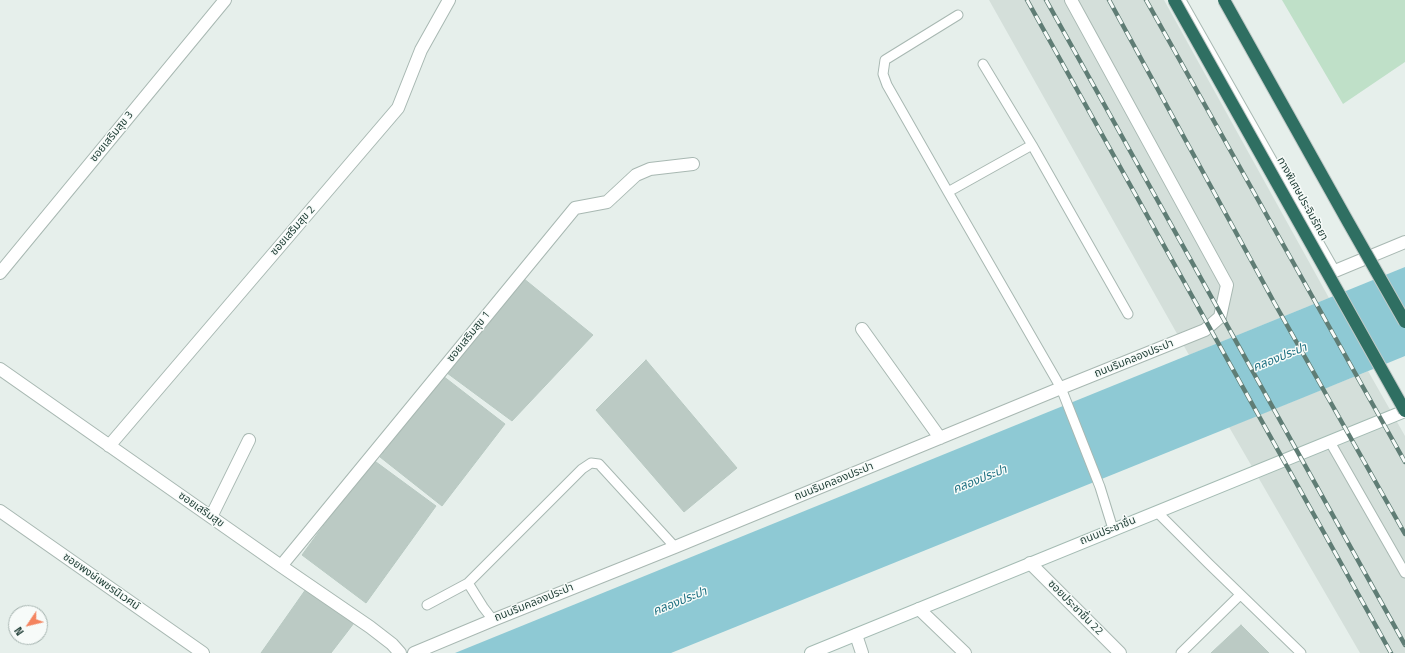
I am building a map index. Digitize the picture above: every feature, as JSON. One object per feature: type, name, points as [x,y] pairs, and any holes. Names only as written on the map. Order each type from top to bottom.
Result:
[{"type":"highway","name":"ทางพิเศษประจิมรัถยา","points":[[1174,0],[1405,411]]},
{"type":"highway","points":[[1224,0],[1405,322]]},
{"type":"street","name":"ซอยเสริมสุข 3","points":[[0,273],[225,0]]},
{"type":"street","name":"ซอยเสริมสุข 2","points":[[110,446],[398,108],[420,50],[449,0]]},
{"type":"street","name":"ถนนริมคลองประปา","points":[[414,653],[1206,330],[1220,317],[1227,284],[1071,0]]},
{"type":"street","name":"ซอยเสริมสุข 1","points":[[281,566],[576,208],[607,202],[636,175],[650,168],[693,164]]},
{"type":"street","points":[[1335,271],[1405,242]]},
{"type":"street","points":[[862,330],[940,438]]},
{"type":"street","name":"ซอยเสริมสุข","points":[[0,369],[370,627],[392,644],[400,653]]},
{"type":"street","name":"ถนนประชาชื่น","points":[[811,653],[1405,411]]},
{"type":"street","points":[[211,517],[249,440]]},
{"type":"street","name":"ซอยพงษ์เพชรนิเวศน์","points":[[0,511],[203,653]]},
{"type":"street","name":"ซอยประชาชื่น 22","points":[[1030,563],[1120,653]]},
{"type":"street","points":[[919,609],[965,653]]},
{"type":"street","points":[[856,635],[862,653]]},
{"type":"lane","points":[[1181,0],[1335,271]]},
{"type":"lane","points":[[958,15],[885,60],[883,74],[948,192],[1061,388],[1100,487],[1114,529]]},
{"type":"lane","points":[[983,64],[1032,145],[1128,314]]},
{"type":"lane","points":[[948,192],[1032,145]]},
{"type":"lane","points":[[1330,442],[1405,573]]},
{"type":"lane","points":[[426,605],[468,583],[582,469],[591,463],[598,464],[676,547]]},
{"type":"lane","points":[[1157,512],[1300,653]]},
{"type":"lane","points":[[468,583],[493,620]]},
{"type":"lane","points":[[1180,653],[1240,594]]},
{"type":"shaded area","points":[[989,0],[1164,0],[1329,298],[1189,355]]},
{"type":"shaded area","points":[[1368,371],[1405,436],[1405,653],[1360,653],[1229,427]]},
{"type":"green space","points":[[1282,0],[1405,0],[1405,62],[1343,104]]},
{"type":"water","name":"คลองประปา","points":[[1405,267],[1405,356],[1307,396],[671,653],[455,653]]},
{"type":"building","points":[[523,278],[593,335],[512,421],[447,373]]},
{"type":"building","points":[[646,360],[737,468],[684,512],[596,410]]},
{"type":"building","points":[[443,376],[505,424],[442,506],[380,457]]},
{"type":"building","points":[[372,459],[436,506],[366,603],[302,555]]},
{"type":"building","points":[[306,589],[354,623],[331,653],[261,653]]},
{"type":"building","points":[[1241,625],[1269,653],[1211,653]]},
{"type":"railway","points":[[1027,0],[1391,653]]},
{"type":"railway","points":[[1046,0],[1405,645]]},
{"type":"railway","points":[[1109,0],[1275,304],[1405,534]]},
{"type":"railway","points":[[1146,0],[1405,462]]}]
